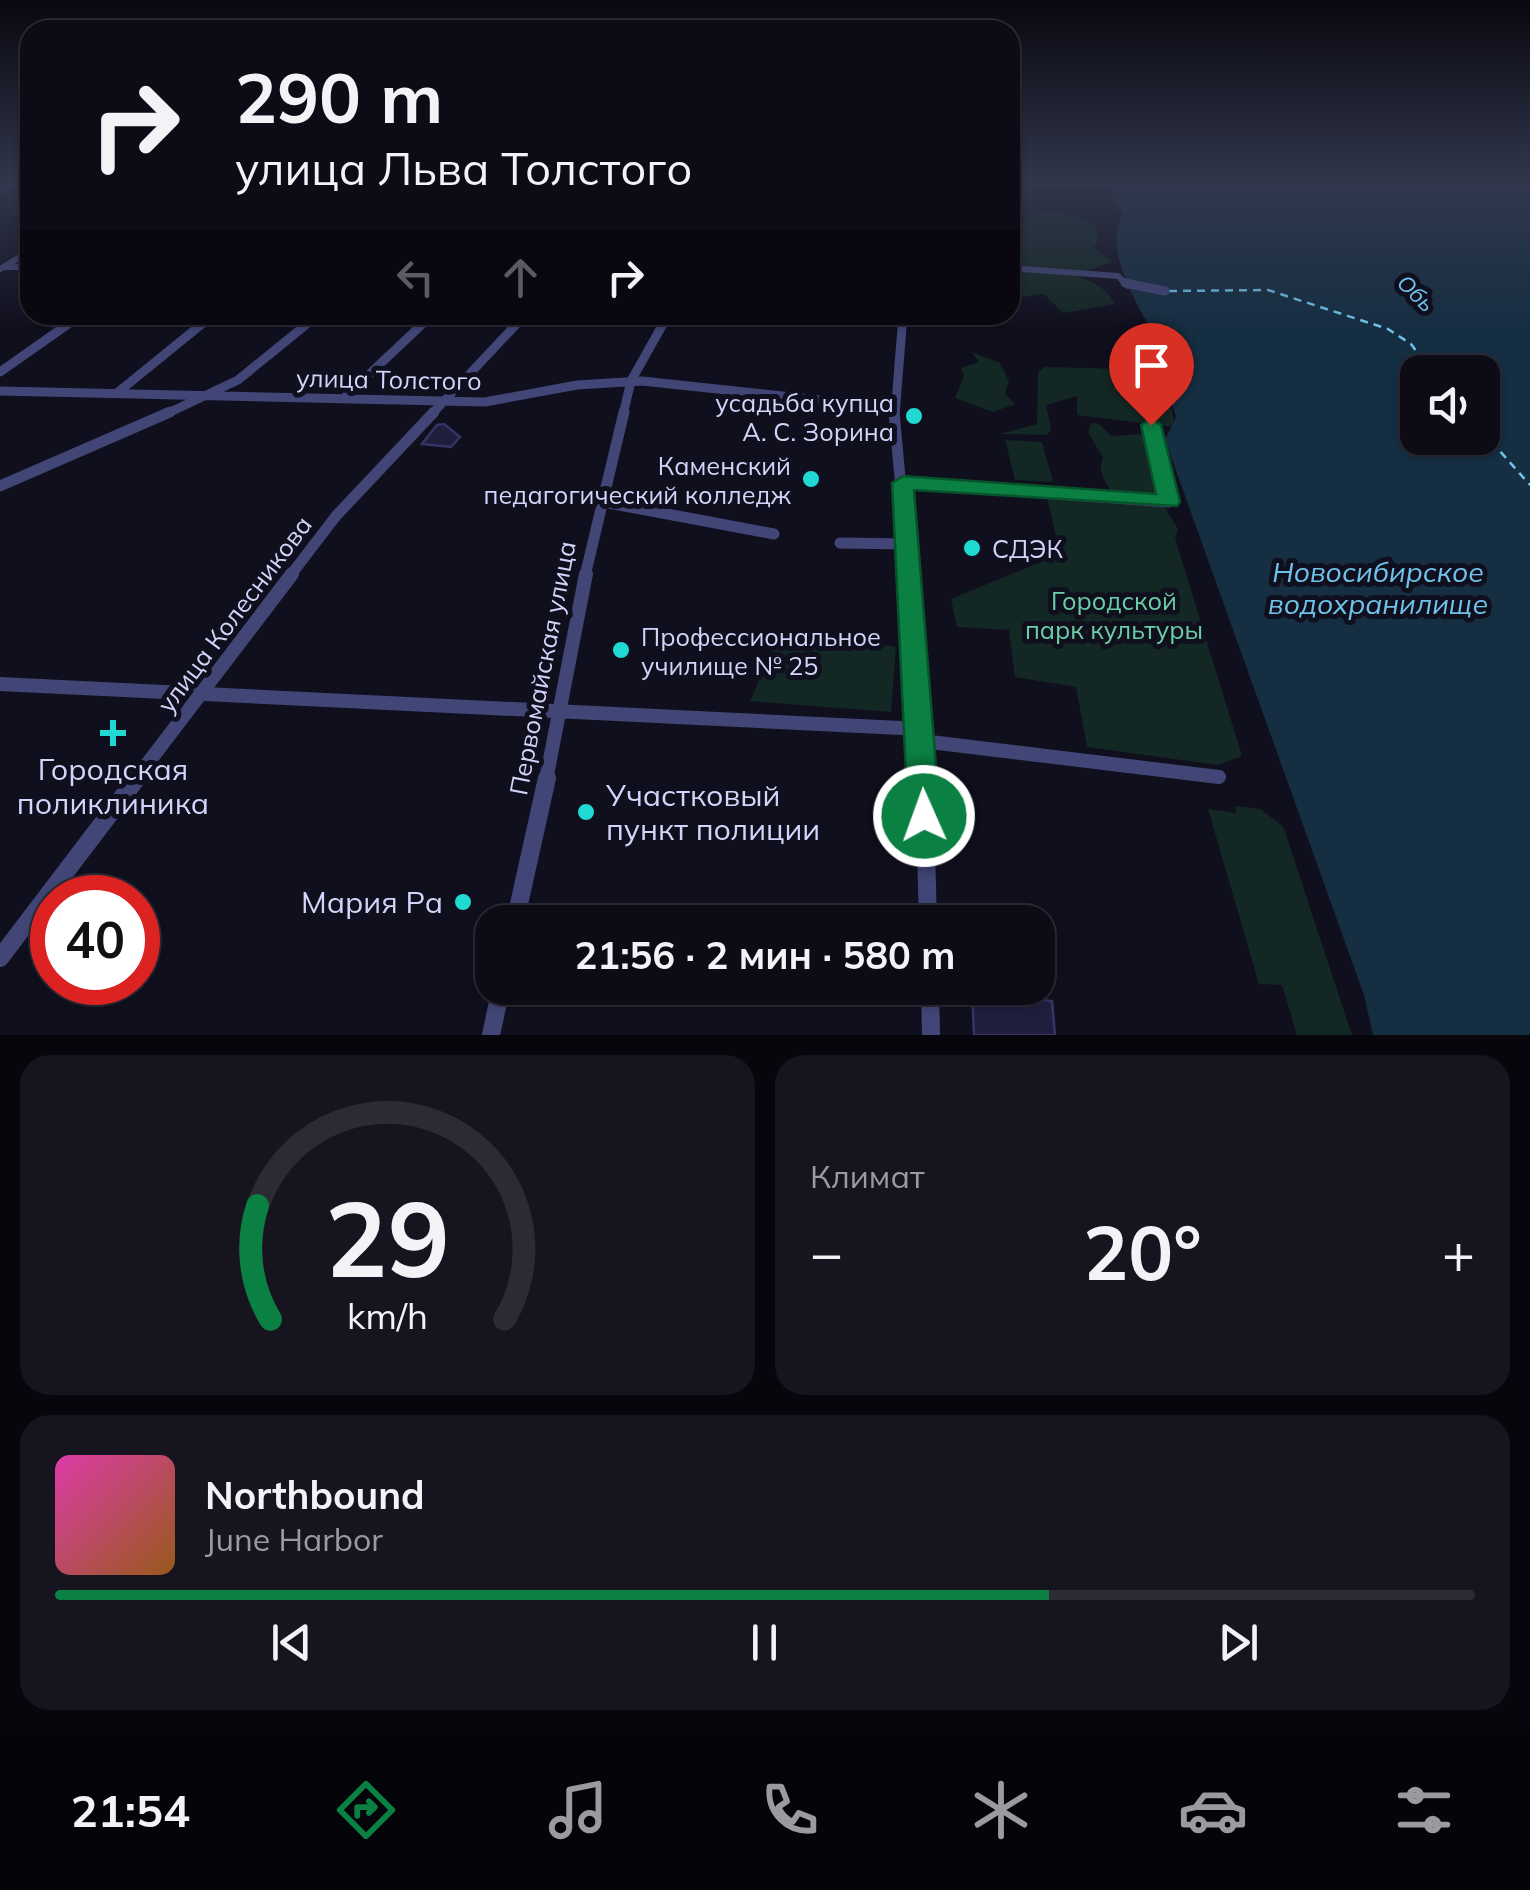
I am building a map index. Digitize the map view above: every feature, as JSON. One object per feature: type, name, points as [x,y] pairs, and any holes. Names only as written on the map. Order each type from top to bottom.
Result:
[{"type":"street","points":[[1020,269],[1118,276],[1128,286],[1165,291]]},
{"type":"street","points":[[0,372],[67,325]]},
{"type":"street","points":[[117,393],[200,325]]},
{"type":"street","points":[[0,486],[238,380],[306,325]]},
{"type":"street","points":[[344,398],[421,325]]},
{"type":"street","name":"улица Колесникова","points":[[0,958],[336,516],[515,325]]},
{"type":"street","name":"Первомайская улица","points":[[519,905],[602,502],[631,382],[662,325]]},
{"type":"street","points":[[902,325],[894,408],[922,735],[927,905]]},
{"type":"street","name":"улица Толстого","points":[[0,391],[486,402],[576,385],[631,382],[894,408]]},
{"type":"street","points":[[903,483],[1169,502],[1151,425]]},
{"type":"street","points":[[602,502],[774,534]]},
{"type":"street","points":[[840,544],[908,544]]},
{"type":"street","points":[[0,684],[561,708],[922,735],[1219,778]]},
{"type":"street","points":[[491,1035],[497,1005]]},
{"type":"street","points":[[930,1005],[931,1035]]},
{"type":"green space","points":[[1097,230],[1099,237],[1094,248],[1112,262],[1085,271],[1020,268],[1020,234]]},
{"type":"green space","points":[[1020,272],[1083,278],[1096,284],[1115,304],[1063,313],[1044,294],[1020,298]]},
{"type":"green space","points":[[972,352],[1000,363],[1009,381],[1005,393],[1015,404],[993,412],[955,398],[964,376],[961,368],[979,362]]},
{"type":"green space","points":[[1169,366],[1165,375],[1175,427],[1077,415],[1077,396],[1046,405],[1051,428],[1048,435],[1000,434],[1037,424],[1038,372],[1045,367],[1129,369]]},
{"type":"green space","name":"Городской парк культуры","points":[[1091,423],[1099,424],[1111,436],[1142,434],[1154,451],[1156,493],[1178,529],[1175,538],[1242,756],[1218,765],[1087,747],[1076,687],[1015,677],[1009,630],[957,627],[951,599],[1060,554],[1047,497],[1113,495],[1102,473],[1103,458],[1088,432]]},
{"type":"green space","points":[[1005,440],[1042,442],[1053,482],[1015,480]]},
{"type":"green space","points":[[781,630],[896,647],[891,712],[750,701]]},
{"type":"green space","points":[[1235,806],[1260,809],[1283,826],[1352,1035],[1297,1035],[1282,985],[1259,984],[1208,809],[1236,813]]},
{"type":"water","name":"Новосибирское водохранилище","points":[[1117,230],[1530,230],[1530,1035],[1373,1035],[1364,995],[1165,440],[1176,417],[1167,387],[1171,366],[1122,270]]},
{"type":"building","points":[[444,424],[460,437],[451,447],[422,444],[437,425]]},
{"type":"building","points":[[973,1005],[1052,1005],[1055,1035],[974,1035]]},
{"type":"ferry route","points":[[1169,291],[1268,290],[1388,329],[1411,344],[1419,355]]},
{"type":"ferry route","points":[[1500,451],[1530,485]]},
{"type":"place","name":"усадьба купца А. С. Зорина","points":[[914,416]]},
{"type":"place","name":"Каменский педагогический колледж","points":[[811,479]]},
{"type":"place","name":"СДЭК","points":[[972,548]]},
{"type":"place","name":"Профессиональное училище № 25","points":[[621,650]]},
{"type":"place","name":"Городская поликлиника","points":[[113,733]]},
{"type":"place","name":"Участковый пункт полиции","points":[[586,812]]},
{"type":"place","name":"Мария Ра","points":[[463,902]]},
{"type":"route","points":[[924,816],[922,729],[903,483],[1169,502],[1151,425]]},
{"type":"water label","name":"Обь","points":[[1416,293]]}]
